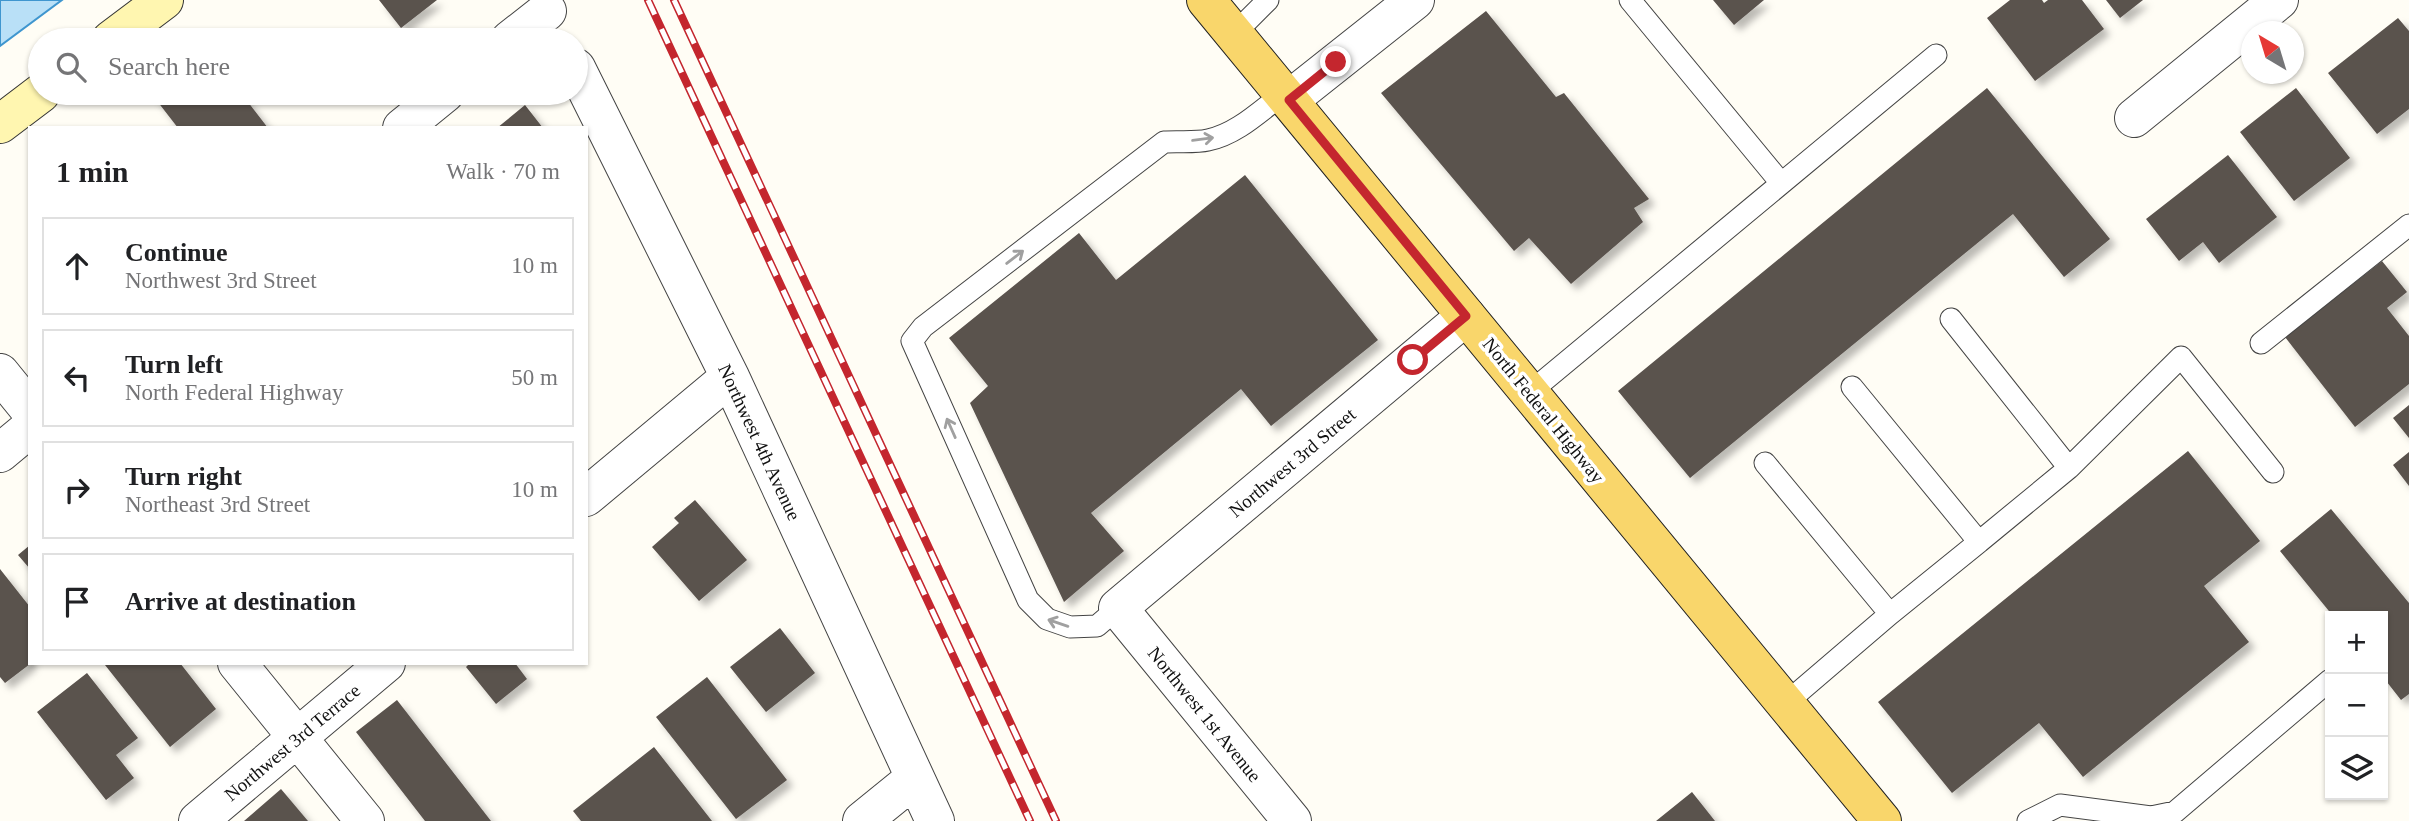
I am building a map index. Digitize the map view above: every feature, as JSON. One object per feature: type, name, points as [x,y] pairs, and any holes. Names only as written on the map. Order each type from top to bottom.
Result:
[{"type":"main road","name":"North Federal Highway","points":[[1206,0],[1882,821]]},
{"type":"street","points":[[127,28],[164,0]]},
{"type":"street","points":[[1286,97],[1415,0]]},
{"type":"street","points":[[2134,118],[2279,0]]},
{"type":"street","points":[[531,28],[551,17]]},
{"type":"street","name":"Northwest 4th Avenue","points":[[588,92],[730,377],[935,821]]},
{"type":"street","points":[[0,124],[28,103]]},
{"type":"street","points":[[404,126],[430,105]]},
{"type":"street","name":"Northwest 3rd Street","points":[[1118,608],[1466,316]]},
{"type":"street","points":[[0,373],[28,408]]},
{"type":"street","points":[[588,495],[730,377]]},
{"type":"street","points":[[0,453],[28,430]]},
{"type":"street","name":"Northwest 1st Avenue","points":[[1118,608],[1292,821]]},
{"type":"street","points":[[239,665],[365,821]]},
{"type":"street","name":"Northwest 3rd Terrace","points":[[198,821],[384,665]]},
{"type":"street","points":[[862,821],[915,778]]},
{"type":"lane","points":[[1234,34],[1268,0]]},
{"type":"lane","points":[[1630,0],[1781,183]]},
{"type":"lane","points":[[1530,393],[1936,55]]},
{"type":"lane","points":[[1118,608],[1097,626],[1070,627],[1047,619],[1028,600],[912,341],[923,327],[1164,142],[1208,140],[1236,128],[1286,97]]},
{"type":"lane","points":[[2261,343],[2409,225]]},
{"type":"lane","points":[[1951,319],[2069,468]]},
{"type":"lane","points":[[1786,704],[1890,614],[2069,468],[2181,357],[2273,472]]},
{"type":"lane","points":[[1852,387],[1979,542]]},
{"type":"lane","points":[[1765,463],[1890,614]]},
{"type":"lane","points":[[2028,821],[2060,805],[2151,817],[2175,812],[2325,684]]},
{"type":"water","points":[[0,0],[62,0],[0,46]]},
{"type":"building","points":[[379,0],[437,0],[401,28]]},
{"type":"building","points":[[1713,0],[1764,0],[1734,25]]},
{"type":"building","points":[[2010,0],[2042,0],[2044,3],[2048,0],[2082,0],[2104,29],[2035,81],[1987,18]]},
{"type":"building","points":[[2106,0],[2143,0],[2120,18]]},
{"type":"building","points":[[1486,11],[1556,97],[1564,93],[1649,199],[1634,208],[1643,222],[1571,284],[1529,238],[1514,251],[1381,93]]},
{"type":"building","points":[[2398,18],[2409,31],[2409,109],[2377,134],[2328,73]]},
{"type":"building","points":[[1987,88],[2110,239],[2064,277],[2013,214],[1690,478],[1618,391]]},
{"type":"building","points":[[2296,88],[2350,158],[2294,201],[2240,132]]},
{"type":"building","points":[[160,105],[250,105],[266,126],[176,126]]},
{"type":"building","points":[[525,105],[541,126],[499,126]]},
{"type":"building","points":[[2228,155],[2277,217],[2219,263],[2203,242],[2179,261],[2146,219]]},
{"type":"building","points":[[1245,175],[1378,340],[1271,426],[1241,389],[1091,513],[1124,551],[1064,602],[970,403],[988,386],[949,338],[1079,233],[1116,280]]},
{"type":"building","points":[[2382,261],[2407,292],[2387,308],[2409,336],[2409,384],[2355,427],[2285,337]]},
{"type":"building","points":[[2409,405],[2409,438],[2393,418]]},
{"type":"building","points":[[2188,451],[2260,541],[2204,586],[2249,642],[2083,777],[2039,723],[1952,793],[1878,702]]},
{"type":"building","points":[[2409,452],[2409,486],[2393,465]]},
{"type":"building","points":[[695,500],[747,560],[699,601],[652,547],[679,523],[674,518]]},
{"type":"building","points":[[2331,509],[2409,603],[2409,694],[2401,700],[2388,683],[2388,611],[2329,611],[2280,551]]},
{"type":"building","points":[[28,547],[28,567],[18,555]]},
{"type":"building","points":[[0,569],[28,604],[29,665],[5,683],[0,677]]},
{"type":"building","points":[[780,628],[815,673],[766,712],[730,667]]},
{"type":"building","points":[[105,665],[182,665],[216,709],[170,747]]},
{"type":"building","points":[[516,665],[527,679],[496,704],[466,667]]},
{"type":"building","points":[[87,673],[138,738],[116,755],[134,778],[106,800],[37,712]]},
{"type":"building","points":[[707,677],[787,780],[736,819],[656,717]]},
{"type":"building","points":[[397,700],[491,821],[425,821],[356,732]]},
{"type":"building","points":[[654,747],[712,821],[581,821],[573,811]]},
{"type":"building","points":[[281,789],[308,821],[244,821]]},
{"type":"building","points":[[1692,792],[1715,821],[1656,821]]},
{"type":"railway","points":[[648,0],[1030,821]]},
{"type":"railway","points":[[674,0],[1056,821]]},
{"type":"route","points":[[1336,62],[1289,100],[1466,316],[1413,360]]}]
